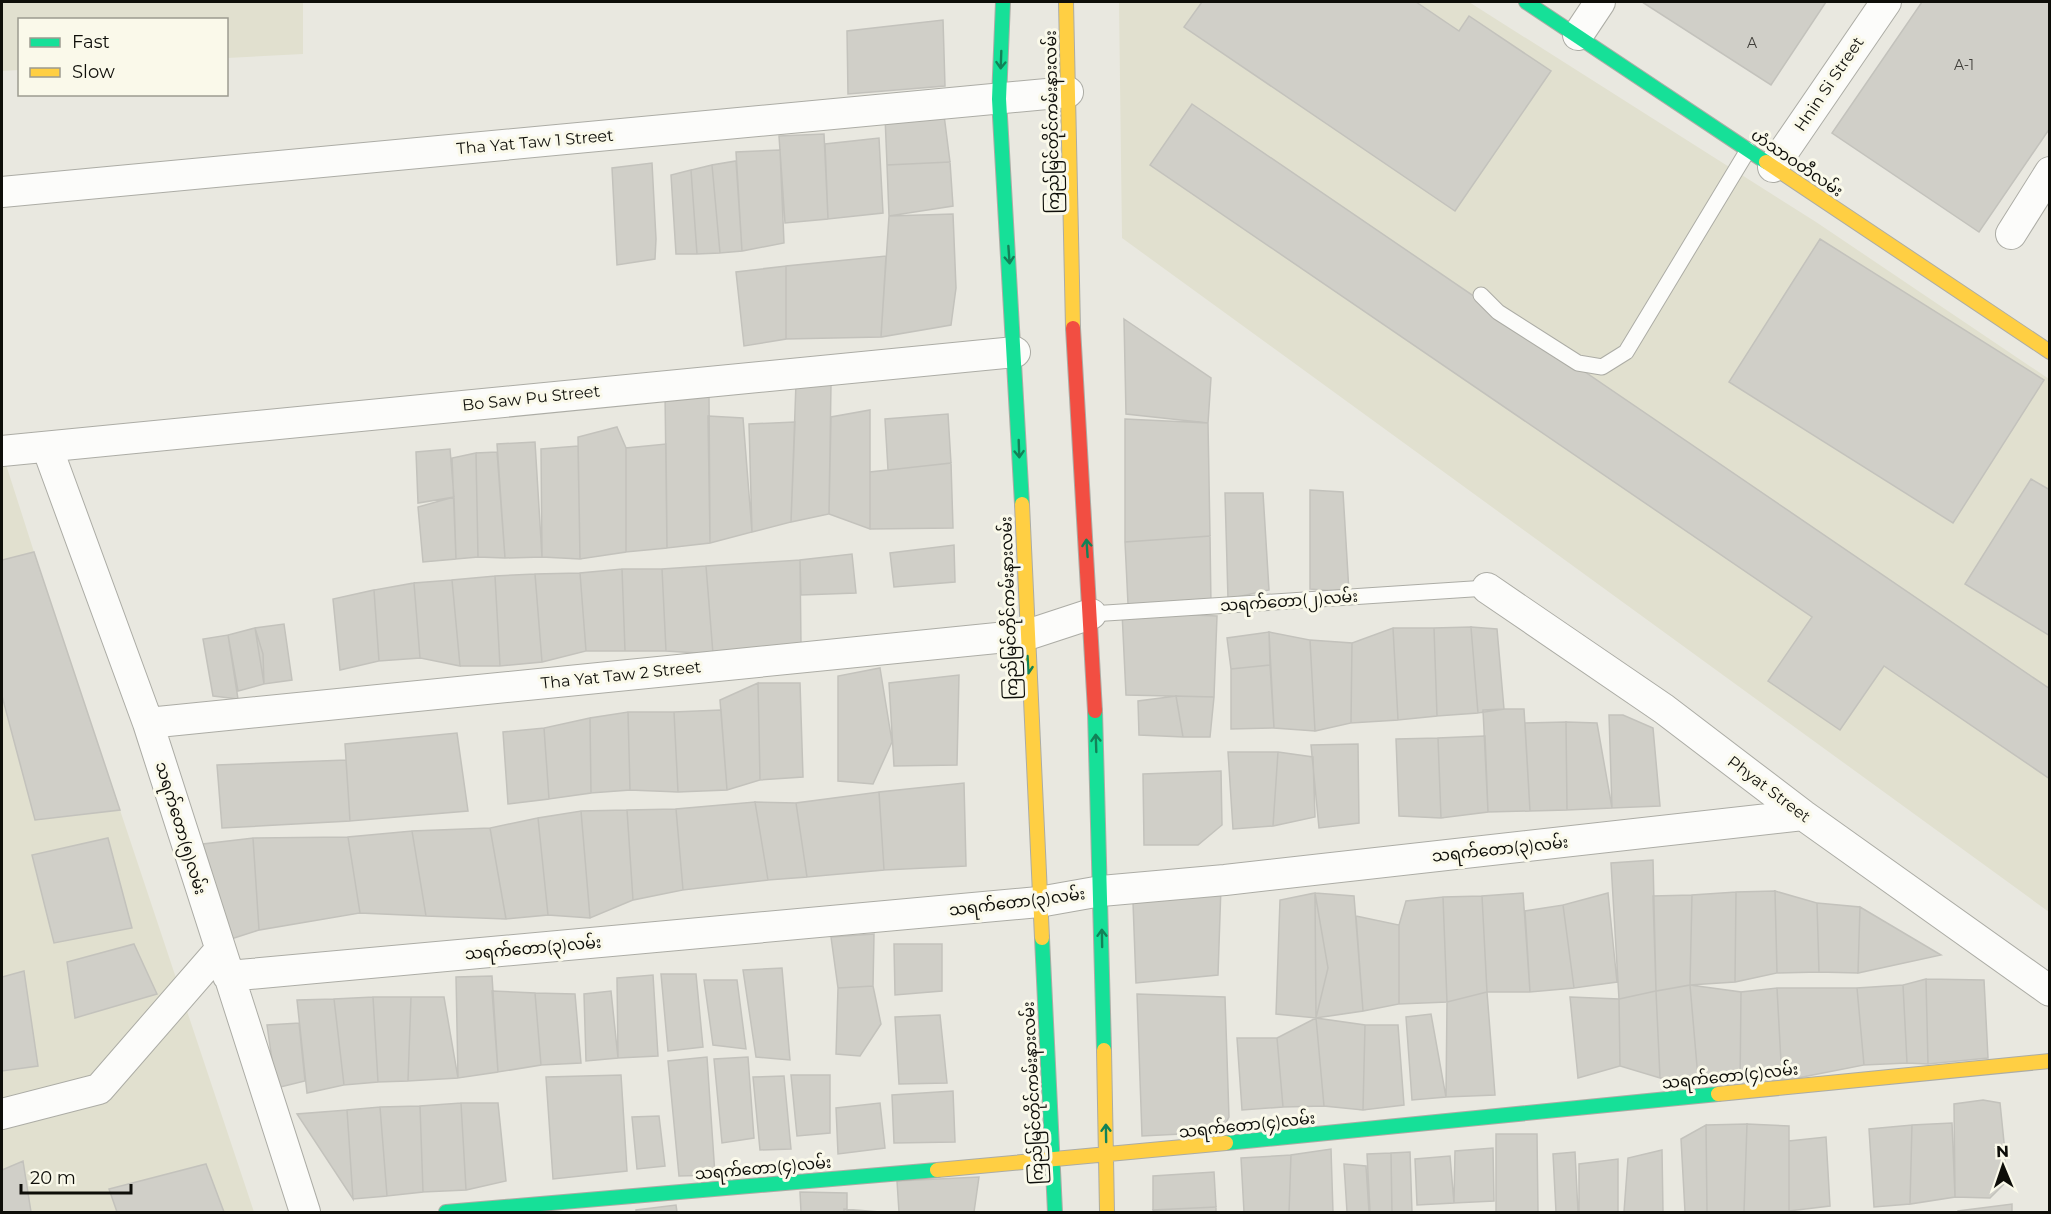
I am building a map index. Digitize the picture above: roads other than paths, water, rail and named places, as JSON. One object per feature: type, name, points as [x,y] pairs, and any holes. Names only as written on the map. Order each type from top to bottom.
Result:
[{"type":"main road","name":"ကြည်မြင်တိုင်ကမ်းနားလမ်း","points":[[1003,2],[999,99],[1015,352],[1055,1212]]},
{"type":"main road","name":"ကြည်မြင်တိုင်ကမ်းနားလမ်း","points":[[1066,2],[1074,350],[1091,614],[1101,891],[1107,1212]]},
{"type":"main road","name":"ဟံသာဝတီလမ်း","points":[[1526,2],[2049,352]]},
{"type":"main road","name":"သရက်တော(၄)လမ်း","points":[[446,1212],[1107,1155],[2049,1061]]},
{"type":"street","points":[[1578,35],[1600,2]]},
{"type":"street","name":"Hnin Si Street","points":[[1773,167],[1886,2]]},
{"type":"street","name":"Tha Yat Taw 1 Street","points":[[2,192],[1068,92]]},
{"type":"street","points":[[2011,234],[2049,172]]},
{"type":"street","name":"Bo Saw Pu Street","points":[[2,451],[1015,352]]},
{"type":"street","name":"သရက်တော(၅)လမ်း","points":[[47,447],[148,723],[305,1212]]},
{"type":"street","name":"Phyat Street","points":[[1487,588],[1664,709],[1803,815],[2049,991]]},
{"type":"street","name":"Tha Yat Taw 2 Street","points":[[148,723],[1027,635],[1091,614]]},
{"type":"street","name":"သရက်တော(၃)လမ်း","points":[[224,964],[1039,902],[1101,891],[1237,879],[1803,815]]},
{"type":"street","points":[[2,1114],[99,1089],[224,964]]},
{"type":"lane","points":[[1481,295],[1498,312],[1578,363],[1602,367],[1626,352],[1748,150]]},
{"type":"lane","name":"သရက်တော(၂)လမ်း","points":[[1091,614],[1487,588]]}]
